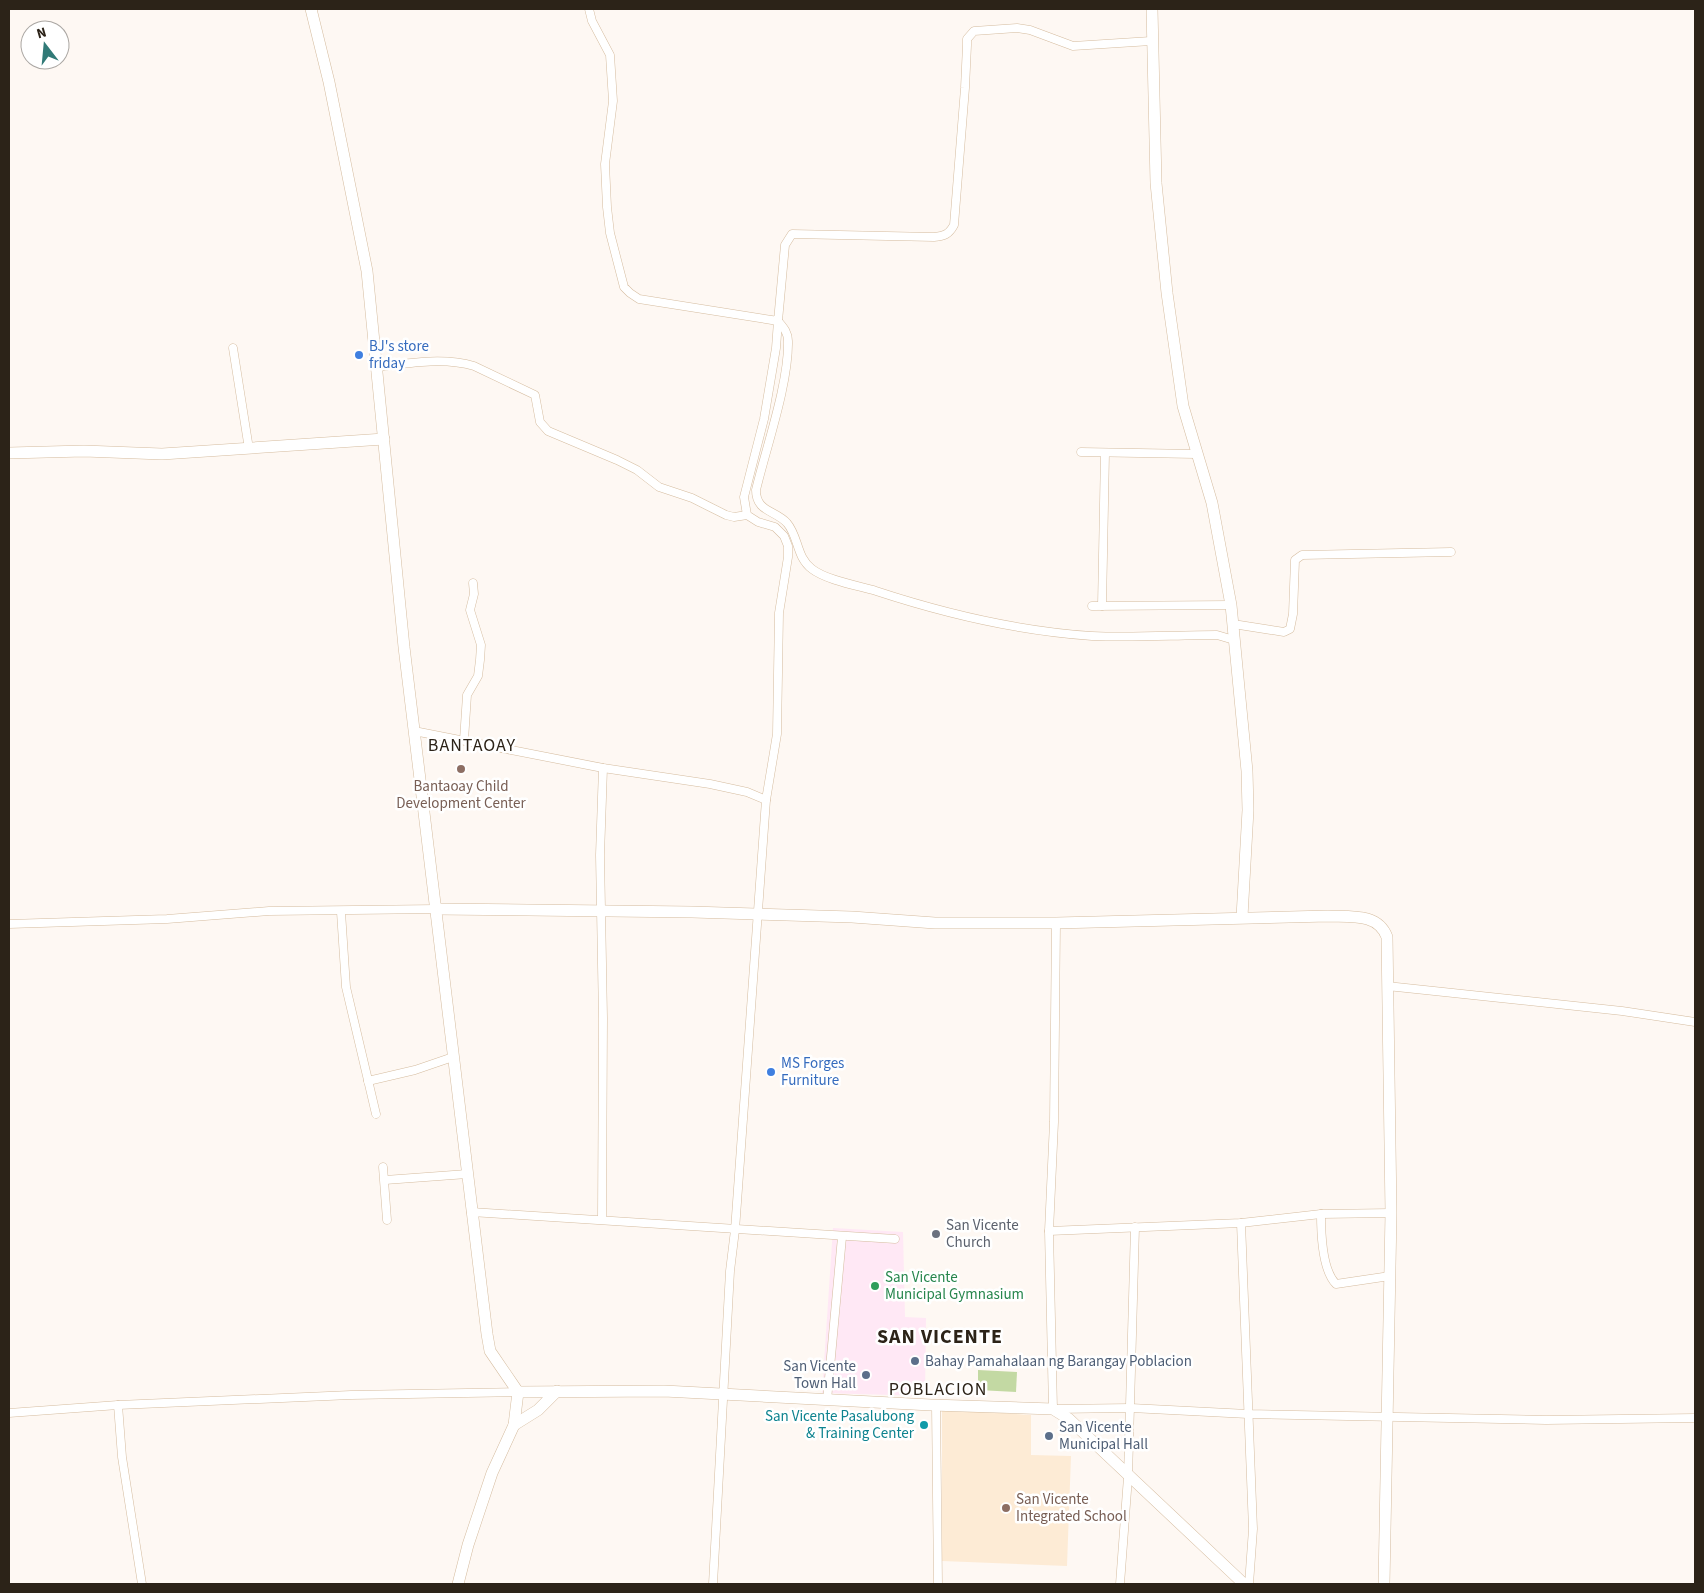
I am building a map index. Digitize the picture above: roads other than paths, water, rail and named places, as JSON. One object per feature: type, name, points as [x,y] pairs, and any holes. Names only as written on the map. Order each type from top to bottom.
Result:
[{"type":"street","points":[[311,9],[330,82],[366,271],[414,731],[437,909],[471,1212],[489,1346],[503,1373],[518,1392],[514,1425],[492,1473],[468,1545],[458,1584]]},
{"type":"street","points":[[589,9],[592,21],[610,54],[613,101],[605,164],[607,207],[610,233],[624,287],[630,294],[639,299],[778,321],[784,328],[788,341],[783,381],[756,490],[756,498],[762,508],[786,522],[792,530],[802,559],[816,572],[918,605],[1011,627],[1093,636],[1217,635],[1234,640]]},
{"type":"street","points":[[1152,9],[1156,183],[1166,284],[1183,406],[1212,503],[1233,624],[1247,770],[1248,810],[1242,917]]},
{"type":"street","points":[[713,1584],[730,1271],[735,1230],[766,800],[777,734],[779,612],[788,557],[788,546],[784,536],[775,527],[758,522],[747,515],[744,497],[764,419],[776,348],[785,245],[792,234],[934,237],[946,235],[950,232],[954,225],[965,88],[966,45],[974,31],[1017,28],[1030,30],[1073,46],[1152,41]]},
{"type":"street","points":[[233,348],[249,449]]},
{"type":"street","points":[[377,367],[416,362],[474,366],[535,395],[540,422],[548,431],[617,460],[637,470],[659,487],[692,498],[726,516],[740,517],[747,515]]},
{"type":"street","points":[[9,453],[162,454],[384,439]]},
{"type":"street","points":[[1081,452],[1106,454],[1196,454]]},
{"type":"street","points":[[1102,606],[1106,454]]},
{"type":"street","points":[[1233,624],[1284,632],[1290,629],[1293,614],[1295,560],[1302,555],[1451,552]]},
{"type":"street","points":[[464,740],[467,695],[478,676],[481,645],[470,610],[474,594],[473,583]]},
{"type":"street","points":[[1092,606],[1231,605]]},
{"type":"street","points":[[414,731],[603,768],[710,784],[747,792],[766,800]]},
{"type":"street","points":[[602,1219],[602,911],[600,815],[603,768]]},
{"type":"street","points":[[9,924],[158,920],[269,912],[437,909],[852,916],[936,923],[1056,923],[1328,916],[1365,918],[1378,922],[1384,928],[1387,938],[1391,1213],[1384,1584]]},
{"type":"street","points":[[341,912],[346,987],[376,1114]]},
{"type":"street","points":[[1054,1409],[1049,1231],[1054,1122],[1056,923]]},
{"type":"street","points":[[1387,986],[1622,1011],[1695,1022]]},
{"type":"street","points":[[368,1081],[415,1070],[453,1057]]},
{"type":"street","points":[[383,1167],[387,1220]]},
{"type":"street","points":[[385,1180],[467,1174]]},
{"type":"street","points":[[471,1212],[895,1239]]},
{"type":"street","points":[[1049,1231],[1241,1223],[1321,1214],[1391,1213]]},
{"type":"street","points":[[1321,1214],[1324,1253],[1332,1278],[1336,1284],[1390,1276]]},
{"type":"street","points":[[1241,1223],[1253,1529],[1249,1584]]},
{"type":"street","points":[[1120,1584],[1131,1408],[1135,1227]]},
{"type":"street","points":[[827,1400],[842,1237]]},
{"type":"street","points":[[9,1413],[118,1405],[351,1394],[664,1390],[722,1395],[1054,1409],[1131,1408],[1248,1414],[1546,1420],[1695,1418]]},
{"type":"street","points":[[514,1425],[538,1410],[557,1391]]},
{"type":"street","points":[[118,1405],[122,1457],[142,1584]]},
{"type":"street","points":[[936,1405],[938,1584]]},
{"type":"street","points":[[1054,1409],[1069,1419],[1128,1477],[1244,1584]]},
{"type":"place","name":"BJ's store friday","points":[[359,355]]},
{"type":"place","name":"Bantaoay Child Development Center","points":[[461,769]]},
{"type":"place","name":"MS Forges Furniture","points":[[771,1072]]},
{"type":"place","name":"San Vicente Church","points":[[936,1234]]},
{"type":"place","name":"San Vicente Municipal Gymnasium","points":[[875,1286]]},
{"type":"place","name":"Bahay Pamahalaan ng Barangay Poblacion","points":[[915,1361]]},
{"type":"place","name":"San Vicente Town Hall","points":[[866,1375]]},
{"type":"place","name":"San Vicente Pasalubong & Training Center","points":[[924,1425]]},
{"type":"place","name":"San Vicente Municipal Hall","points":[[1049,1436]]},
{"type":"place","name":"San Vicente Integrated School","points":[[1006,1508]]},
{"type":"district","name":"BANTAOAY","points":[[472,745]]},
{"type":"district","name":"SAN VICENTE","points":[[940,1337]]},
{"type":"district","name":"POBLACION","points":[[938,1389]]}]
